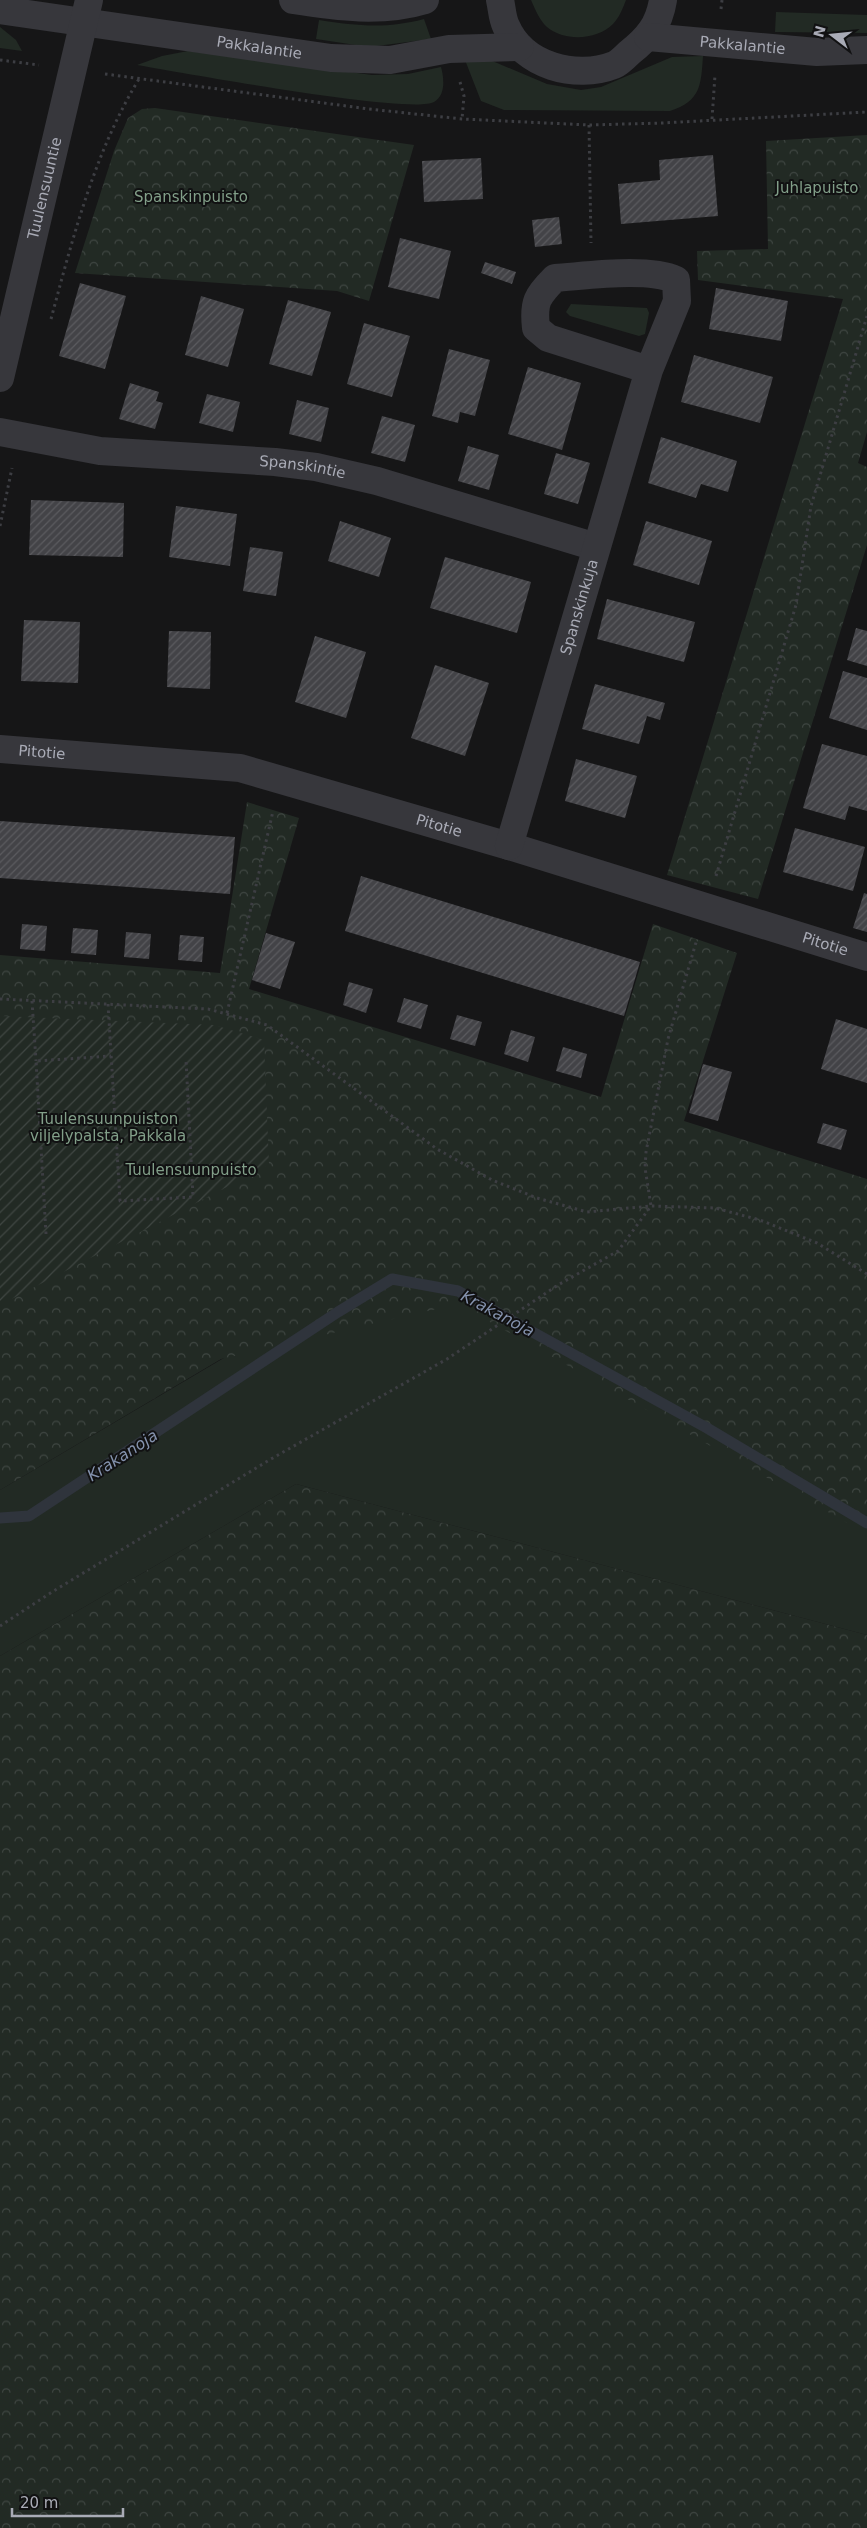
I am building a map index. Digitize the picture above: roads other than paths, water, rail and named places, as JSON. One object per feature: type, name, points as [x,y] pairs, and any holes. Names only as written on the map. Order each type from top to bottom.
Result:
[{"type":"street","points":[[293,0],[366,8],[401,7],[425,0]]},
{"type":"street","points":[[500,0],[506,26],[520,47],[545,64],[579,72],[615,64],[648,37],[661,11],[662,0]]},
{"type":"street","name":"Pakkalantie","points":[[0,10],[87,11],[331,58],[390,60],[450,49],[520,47]]},
{"type":"street","name":"Tuulensuuntie","points":[[0,378],[87,11]]},
{"type":"street","name":"Pakkalantie","points":[[648,37],[817,52],[867,50]]},
{"type":"street","name":"Spanskinkuja","points":[[509,846],[649,370],[676,301],[676,280],[668,276],[649,274],[555,278],[539,294],[534,311],[536,328],[548,338],[649,370]]},
{"type":"street","name":"Spanskintie","points":[[9,434],[100,451],[275,462],[316,467],[377,482],[596,547]]},
{"type":"street","name":"Pitotie","points":[[0,749],[240,768],[281,778],[509,846],[867,957]]},
{"type":"waterway","name":"Krakanoja","points":[[0,1518],[29,1516],[338,1312],[392,1279],[458,1291],[707,1428],[867,1523]]},
{"type":"park label","name":"Juhlapuisto","points":[[817,188]]},
{"type":"park label","name":"Spanskinpuisto","points":[[191,197]]},
{"type":"park label","name":"Tuulensuunpuiston viljelypalsta, Pakkala","points":[[108,1128]]},
{"type":"park label","name":"Tuulensuunpuisto","points":[[191,1170]]}]
